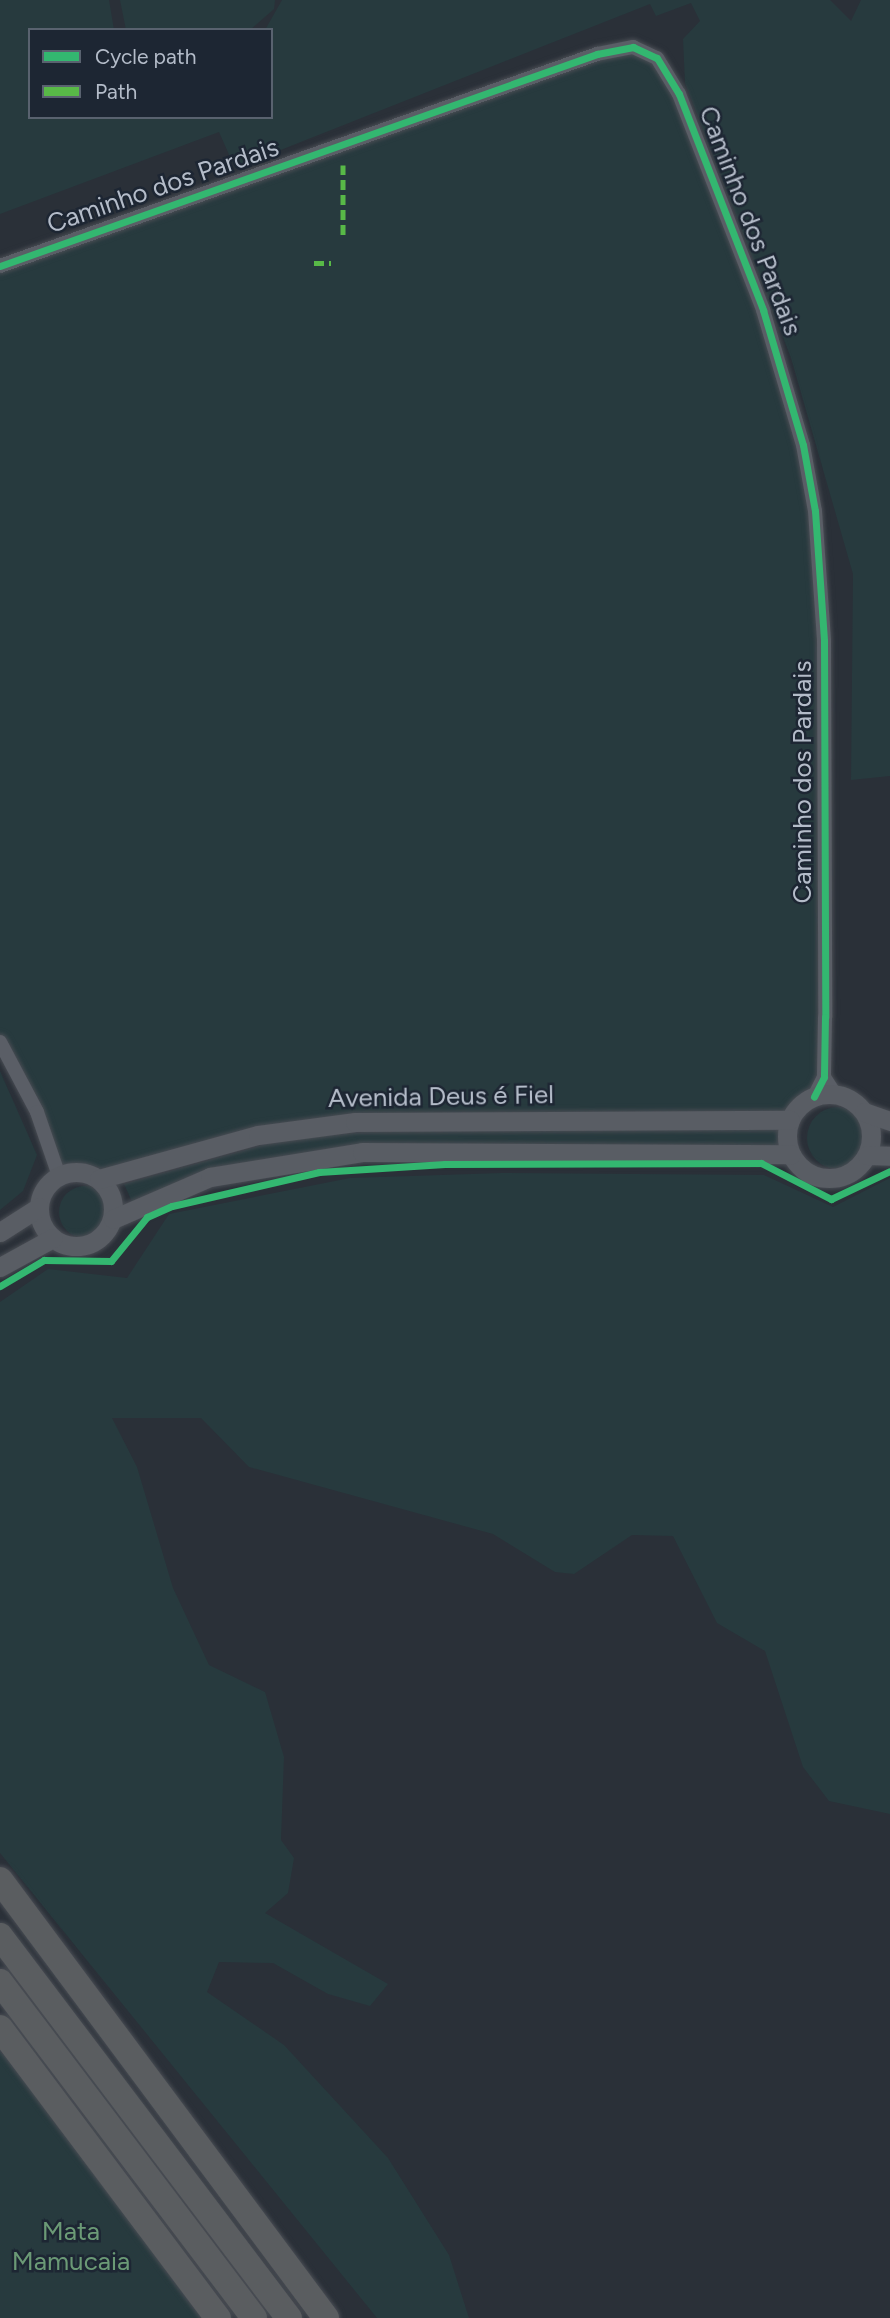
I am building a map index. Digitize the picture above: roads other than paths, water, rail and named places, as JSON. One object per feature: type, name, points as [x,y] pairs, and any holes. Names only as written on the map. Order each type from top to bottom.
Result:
[{"type":"highway","points":[[0,1880],[326,2318]]},
{"type":"highway","points":[[0,1936],[18,1956],[289,2318]]},
{"type":"highway","points":[[0,1982],[254,2318]]},
{"type":"highway","points":[[0,2028],[218,2318]]},
{"type":"main road","points":[[864,1112],[871,1133],[867,1155],[851,1172],[829,1178],[806,1171],[791,1154],[790,1120],[814,1097],[835,1094],[864,1112],[890,1121]]},
{"type":"main road","name":"Avenida Deus é Fiel","points":[[99,1180],[258,1135],[355,1122],[790,1120]]},
{"type":"main road","name":"Avenida Deus é Fiel","points":[[113,1219],[210,1177],[362,1152],[791,1154]]},
{"type":"main road","points":[[867,1155],[890,1156]]},
{"type":"main road","points":[[0,1232],[38,1207],[59,1176],[82,1172],[99,1180],[112,1197],[113,1219],[88,1245],[53,1238],[0,1267]]},
{"type":"main road","points":[[38,1207],[53,1238]]},
{"type":"street","name":"Caminho dos Pardais","points":[[0,266],[597,54],[633,47],[657,58],[679,94],[763,310],[803,445],[815,512],[824,641],[824,1077],[814,1097]]},
{"type":"street","points":[[0,1042],[37,1112],[59,1176]]},
{"type":"street","points":[[824,1077],[835,1094]]},
{"type":"park label","name":"Mata Mamucaia","points":[[71,2247]]}]
